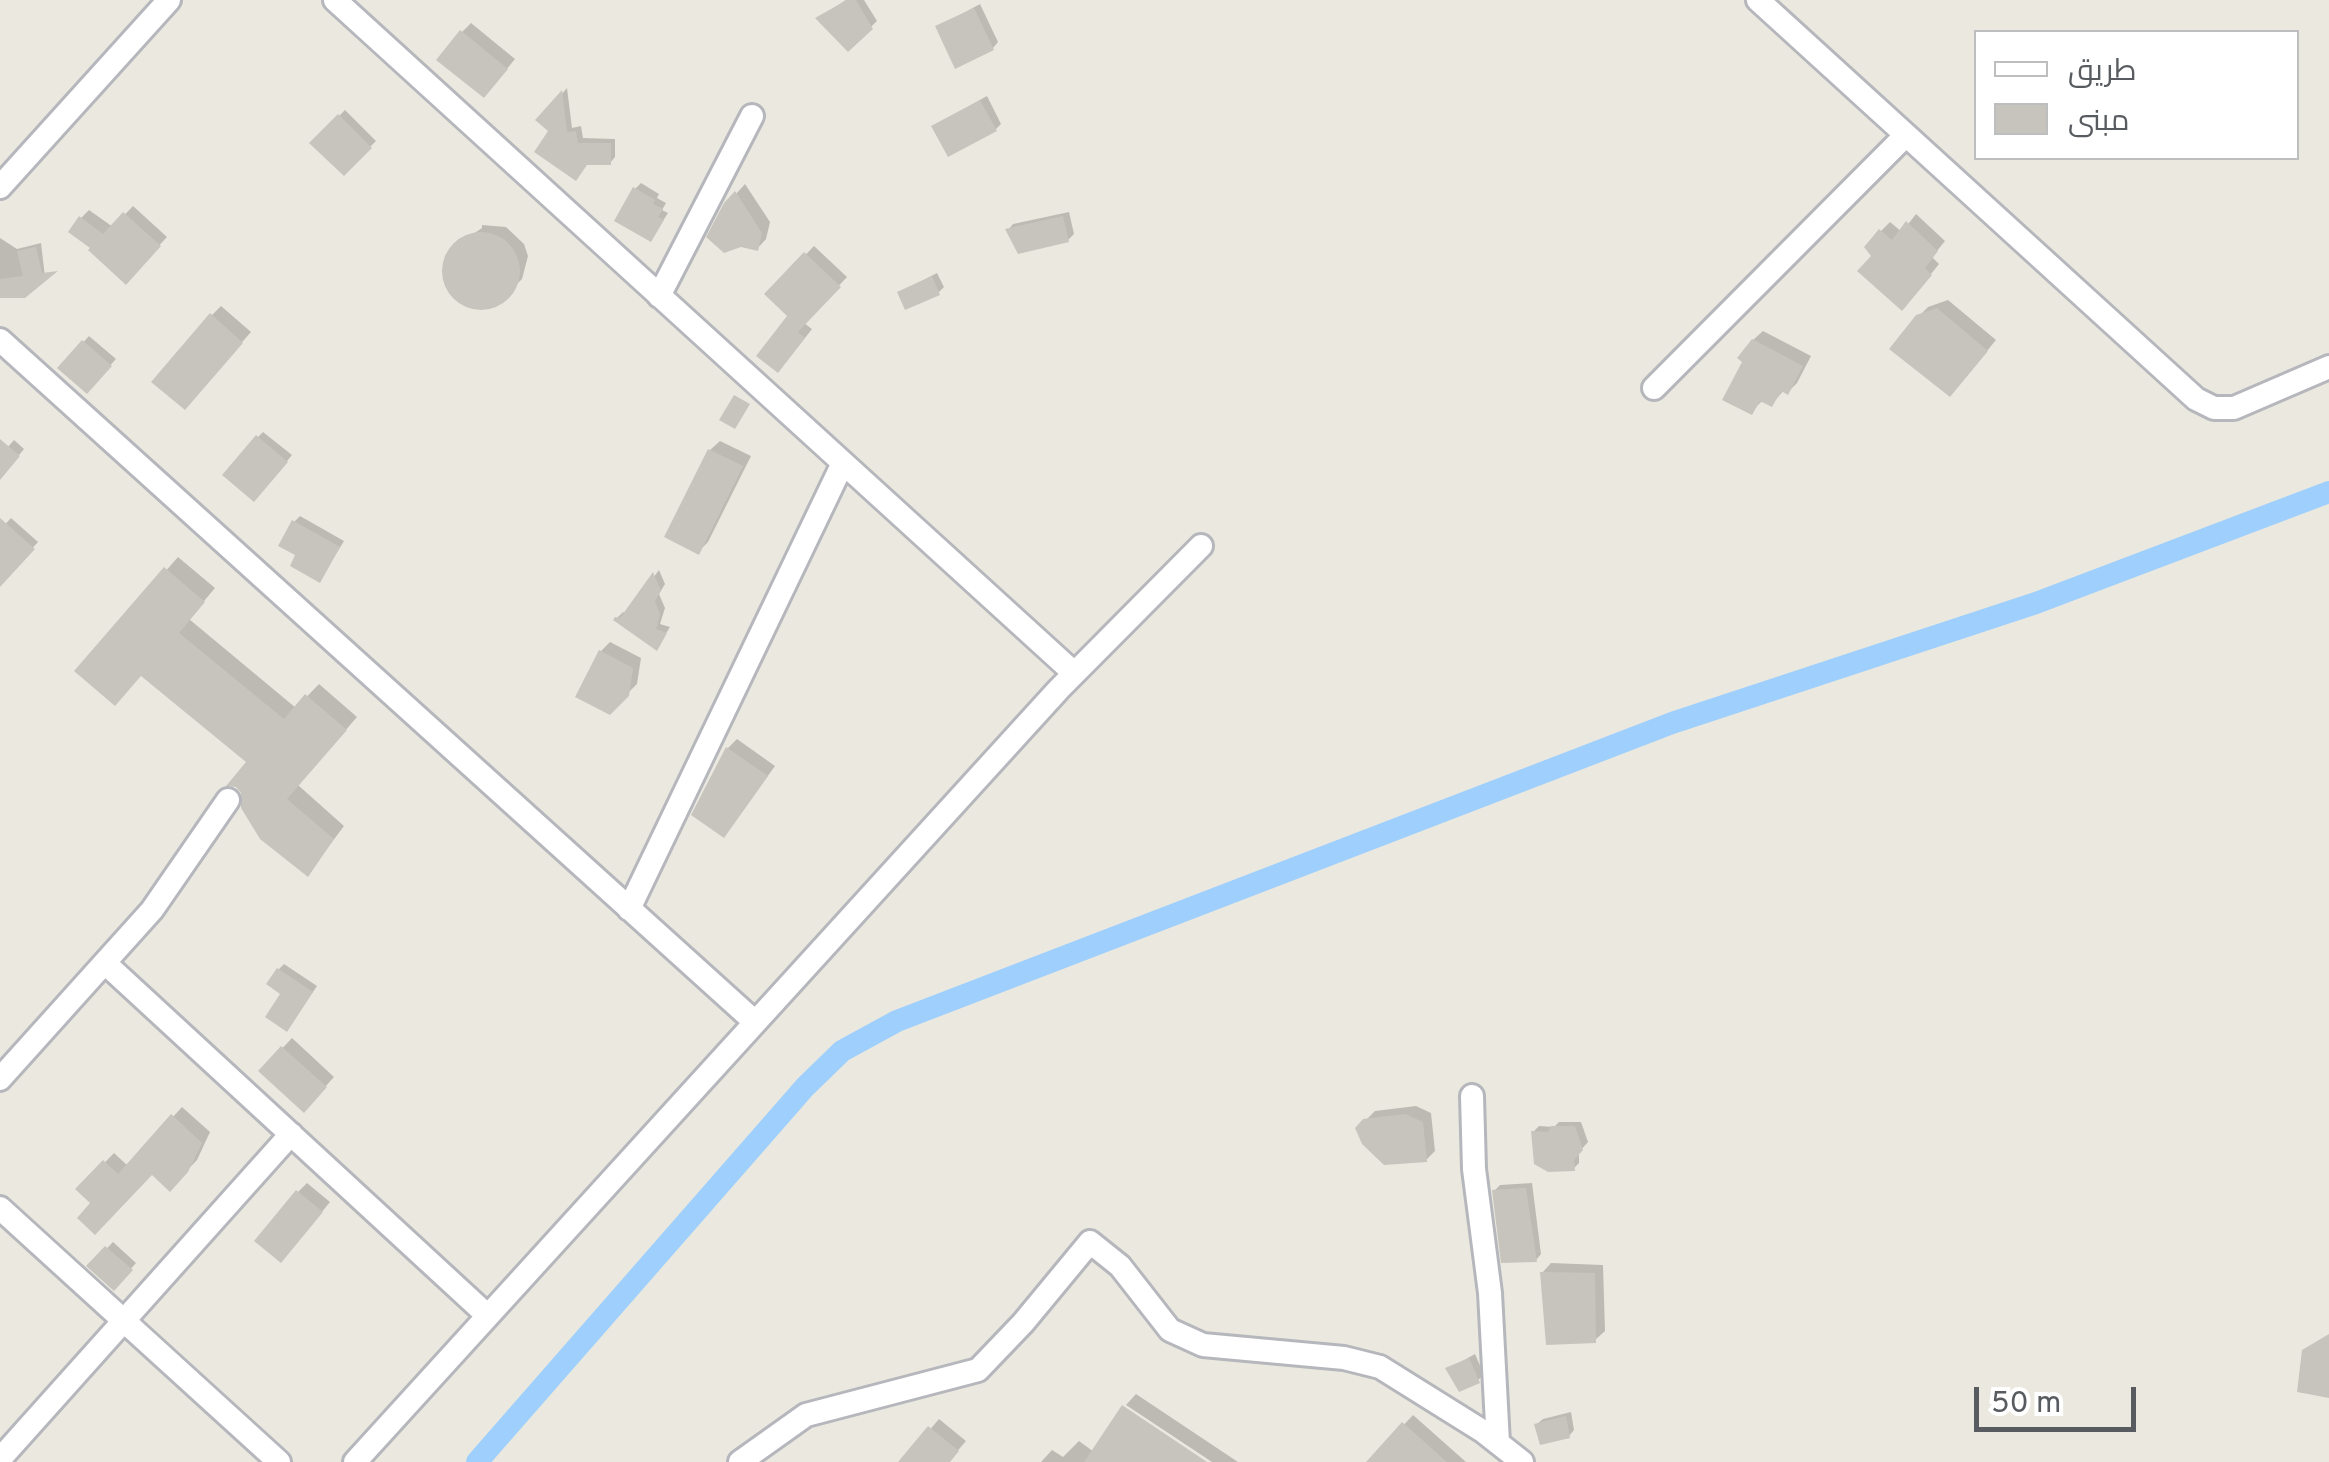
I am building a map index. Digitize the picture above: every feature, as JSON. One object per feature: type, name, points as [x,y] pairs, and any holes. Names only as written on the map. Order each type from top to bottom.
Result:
[{"type":"street","points":[[0,186],[169,0]]},
{"type":"street","points":[[335,0],[1074,673]]},
{"type":"street","points":[[1758,0],[2196,399],[2214,408],[2234,408],[2329,367]]},
{"type":"street","points":[[660,296],[752,116]]},
{"type":"street","points":[[1654,388],[1906,135]]},
{"type":"street","points":[[0,340],[755,1022]]},
{"type":"street","points":[[629,909],[843,463]]},
{"type":"street","points":[[355,1462],[1074,673],[1200,546]]},
{"type":"street","points":[[0,1079],[152,910],[228,800]]},
{"type":"street","points":[[105,962],[488,1316]]},
{"type":"street","points":[[1472,1096],[1474,1169],[1490,1293],[1498,1442]]},
{"type":"street","points":[[0,1459],[291,1134]]},
{"type":"street","points":[[0,1208],[280,1462]]},
{"type":"street","points":[[740,1462],[806,1415],[978,1370],[1090,1242],[1120,1266],[1170,1330],[1204,1346],[1344,1358],[1380,1367],[1498,1442],[1522,1462]]},
{"type":"building","points":[[847,0],[856,0],[873,29],[848,52],[815,18]]},
{"type":"building","points":[[974,8],[994,50],[955,69],[935,26]]},
{"type":"building","points":[[460,30],[508,69],[484,98],[436,60]]},
{"type":"building","points":[[562,90],[567,132],[576,131],[578,143],[611,143],[611,165],[587,165],[576,181],[534,152],[548,131],[535,120]]},
{"type":"building","points":[[980,100],[997,131],[948,157],[931,126]]},
{"type":"building","points":[[338,114],[372,148],[344,176],[309,143]]},
{"type":"building","points":[[633,187],[663,209],[658,217],[664,220],[651,242],[614,221]]},
{"type":"building","points":[[735,191],[762,233],[758,251],[741,247],[724,253],[706,237]]},
{"type":"building","points":[[123,212],[161,246],[126,285],[90,248],[68,232],[79,216],[103,234]]},
{"type":"building","points":[[1063,216],[1069,242],[1018,254],[1005,229]]},
{"type":"building","points":[[1906,221],[1938,251],[1925,268],[1932,275],[1902,311],[1857,271],[1871,256],[1864,247],[1879,229],[1892,240]]},
{"type":"building","points":[[481,232],[496,235],[508,244],[517,256],[517,286],[508,298],[496,307],[481,310],[466,307],[454,298],[445,286],[442,271],[445,256],[454,244],[466,235]]},
{"type":"building","points":[[36,247],[42,273],[58,271],[25,298],[0,298],[0,279],[23,276],[17,251]]},
{"type":"building","points":[[804,252],[841,287],[798,332],[805,338],[778,373],[756,356],[787,316],[764,294]]},
{"type":"building","points":[[932,276],[940,295],[905,310],[897,292]]},
{"type":"building","points":[[1937,308],[1988,351],[1950,397],[1889,349],[1916,315]]},
{"type":"building","points":[[210,313],[243,343],[185,410],[151,382]]},
{"type":"building","points":[[1752,339],[1803,366],[1788,395],[1781,391],[1772,407],[1760,401],[1752,415],[1722,400],[1742,362],[1737,358]]},
{"type":"building","points":[[82,340],[112,366],[87,394],[57,368]]},
{"type":"building","points":[[734,395],[750,404],[735,429],[719,420]]},
{"type":"building","points":[[256,435],[288,462],[254,502],[222,475]]},
{"type":"building","points":[[0,439],[20,456],[0,480]]},
{"type":"building","points":[[708,449],[743,466],[699,555],[664,537]]},
{"type":"building","points":[[0,518],[35,549],[0,587]]},
{"type":"building","points":[[292,520],[340,547],[320,583],[290,566],[295,555],[278,546]]},
{"type":"building","points":[[164,567],[205,602],[179,633],[284,719],[305,694],[347,730],[287,799],[334,839],[308,877],[260,839],[241,808],[241,793],[236,787],[226,786],[246,762],[141,676],[115,706],[74,671]]},
{"type":"building","points":[[653,572],[661,591],[655,601],[660,615],[656,629],[667,633],[657,651],[613,620],[620,618]]},
{"type":"building","points":[[599,650],[633,668],[629,696],[610,715],[575,697]]},
{"type":"building","points":[[726,747],[768,776],[724,838],[691,815]]},
{"type":"building","points":[[277,968],[313,992],[287,1032],[265,1017],[280,994],[266,984]]},
{"type":"building","points":[[281,1046],[327,1087],[304,1113],[258,1071]]},
{"type":"building","points":[[171,1114],[202,1143],[188,1172],[170,1192],[152,1175],[95,1235],[77,1218],[90,1203],[75,1189],[103,1160],[118,1174]]},
{"type":"building","points":[[1405,1114],[1423,1122],[1427,1162],[1384,1165],[1362,1144],[1355,1128],[1363,1119]]},
{"type":"building","points":[[1551,1126],[1575,1126],[1583,1150],[1574,1160],[1575,1171],[1548,1172],[1534,1164],[1531,1131],[1548,1132]]},
{"type":"building","points":[[1526,1188],[1537,1262],[1501,1263],[1492,1190]]},
{"type":"building","points":[[296,1190],[323,1212],[281,1263],[254,1241]]},
{"type":"building","points":[[105,1246],[133,1270],[114,1291],[86,1266]]},
{"type":"building","points":[[1540,1272],[1595,1273],[1596,1343],[1546,1345]]},
{"type":"building","points":[[2329,1334],[2329,1398],[2297,1392],[2302,1350]]},
{"type":"building","points":[[1469,1358],[1480,1383],[1459,1392],[1445,1368]]},
{"type":"building","points":[[1122,1405],[1207,1462],[1084,1462]]},
{"type":"building","points":[[1566,1416],[1570,1438],[1540,1445],[1534,1424]]},
{"type":"building","points":[[1402,1422],[1447,1462],[1366,1462]]},
{"type":"building","points":[[928,1426],[959,1451],[950,1462],[898,1462]]},
{"type":"waterway","points":[[477,1462],[805,1087],[842,1051],[897,1021],[1672,723],[2036,603],[2329,492]]}]
